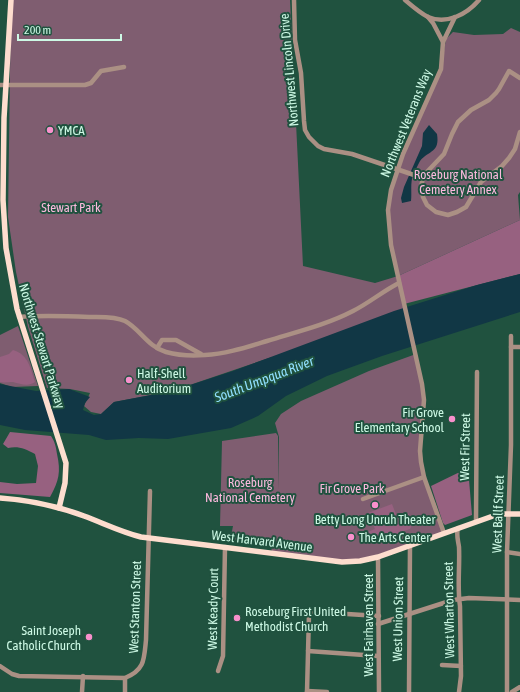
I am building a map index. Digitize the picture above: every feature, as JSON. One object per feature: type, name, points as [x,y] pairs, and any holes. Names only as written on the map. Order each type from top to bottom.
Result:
[{"type":"main road","name":"Northwest Stewart Parkway","points":[[11,0],[2,85],[3,200],[5,235],[12,285],[19,317],[65,458],[66,475],[59,508]]},
{"type":"main road","name":"West Harvard Avenue","points":[[0,498],[30,501],[59,508],[83,515],[126,533],[149,538],[342,562],[360,561],[378,557],[493,516],[520,514]]},
{"type":"street","name":"Northwest Lincoln Drive","points":[[294,0],[295,40],[301,73],[305,130],[309,137],[318,146],[324,149],[352,154],[423,178]]},
{"type":"street","points":[[405,0],[428,17],[433,23],[443,42]]},
{"type":"street","points":[[428,17],[441,19],[462,15],[479,0]]},
{"type":"street","name":"Northwest Veterans Way","points":[[444,533],[424,477],[420,451],[424,400],[416,354],[391,245],[388,202],[398,169],[422,109],[438,77],[442,62],[443,42],[455,17]]},
{"type":"street","points":[[2,85],[85,85],[92,82],[101,71],[124,67]]},
{"type":"street","points":[[520,78],[509,71],[500,89],[489,100],[471,110],[462,118],[452,134],[444,154],[423,178],[421,193],[427,205],[431,209],[448,215],[457,212],[468,205],[485,178],[506,162],[515,149],[520,132]]},
{"type":"street","points":[[19,317],[55,316],[103,317],[119,319],[126,322],[151,345],[157,348],[171,353],[204,355],[249,346],[322,324],[352,312],[399,283]]},
{"type":"street","name":"West Ballf Street","points":[[506,692],[507,552],[511,445],[510,336]]},
{"type":"street","points":[[157,348],[162,340],[176,340],[204,355]]},
{"type":"street","points":[[511,347],[520,347]]},
{"type":"street","name":"West Fir Street","points":[[476,521],[477,372]]},
{"type":"street","points":[[364,499],[424,477]]},
{"type":"street","name":"West Stanton Street","points":[[125,678],[139,671],[144,660],[146,640],[150,492]]},
{"type":"street","name":"West Wharton Street","points":[[458,528],[457,536],[459,546],[460,606],[459,692]]},
{"type":"street","name":"West Union Street","points":[[409,692],[410,545]]},
{"type":"street","name":"West Keady Court","points":[[218,671],[223,656],[225,547]]},
{"type":"street","points":[[507,552],[520,554]]},
{"type":"street","name":"West Fairhaven Street","points":[[378,557],[379,692]]},
{"type":"street","points":[[378,624],[459,599],[520,600]]},
{"type":"street","points":[[327,692],[307,691],[308,616],[310,613],[315,612],[379,616]]},
{"type":"street","points":[[308,651],[378,656]]},
{"type":"street","points":[[442,665],[460,666]]},
{"type":"street","points":[[0,666],[12,674],[20,676],[125,678],[125,692]]},
{"type":"street","points":[[82,692],[83,676]]},
{"type":"street","points":[[512,692],[520,687]]},
{"type":"green space","name":"Stewart Park","points":[[11,0],[290,0],[303,266],[375,283],[398,276],[409,325],[269,358],[172,391],[114,402],[101,414],[91,412],[84,406],[90,393],[70,389],[47,388],[28,327],[16,272],[8,217]]},
{"type":"green space","name":"Roseburg National Cemetery Annex","points":[[511,28],[520,32],[520,192],[518,195],[520,220],[398,276],[391,245],[389,202],[394,179],[442,62],[446,39],[453,32],[474,35],[503,34]]},
{"type":"green space","points":[[18,326],[38,386],[12,387],[0,383],[0,335]]},
{"type":"green space","name":"Fir Grove Park","points":[[416,354],[424,400],[421,457],[422,468],[444,533],[355,562],[272,554],[271,545],[234,540],[231,536],[233,526],[220,526],[222,441],[276,433],[278,436],[279,490],[279,437],[275,423],[281,414],[301,401],[369,371]]},
{"type":"shaded area","points":[[520,220],[520,274],[404,304],[398,276]]},
{"type":"shaded area","points":[[13,350],[18,352],[26,359],[35,382],[32,384],[27,385],[13,382],[0,382],[0,357],[9,354]]},
{"type":"shaded area","points":[[10,432],[51,436],[56,449],[59,471],[57,481],[50,497],[0,493],[0,482],[17,484],[36,483],[38,466],[35,454],[22,448],[8,448],[3,444]]},
{"type":"shaded area","points":[[468,468],[472,515],[445,525],[443,523],[431,486]]},
{"type":"shaded area","points":[[392,504],[397,517],[408,513],[414,521],[410,529],[383,538],[366,538],[365,533],[375,529],[368,513]]},
{"type":"water","points":[[429,125],[437,134],[437,145],[423,157],[413,175],[411,185],[411,201],[402,203],[401,198],[404,187],[422,146],[423,133]]},
{"type":"water","name":"South Umpqua River","points":[[520,274],[520,312],[382,356],[327,376],[286,396],[258,416],[231,428],[168,439],[139,438],[106,440],[89,435],[25,430],[0,425],[0,384],[36,391],[69,389],[90,397],[85,403],[83,410],[94,415],[101,414],[114,402],[172,391],[233,371],[394,311],[477,285]]},
{"type":"place","name":"YMCA","points":[[50,130]]},
{"type":"place","name":"Half-Shell Auditorium","points":[[129,380]]},
{"type":"place","name":"Fir Grove Elementary School","points":[[452,419]]},
{"type":"place","name":"Betty Long Unruh Theater","points":[[375,505]]},
{"type":"place","name":"The Arts Center","points":[[351,537]]},
{"type":"place","name":"Roseburg First United Methodist Church","points":[[237,618]]},
{"type":"place","name":"Saint Joseph Catholic Church","points":[[89,637]]},
{"type":"park label","name":"Roseburg National Cemetery","points":[[250,490]]}]
